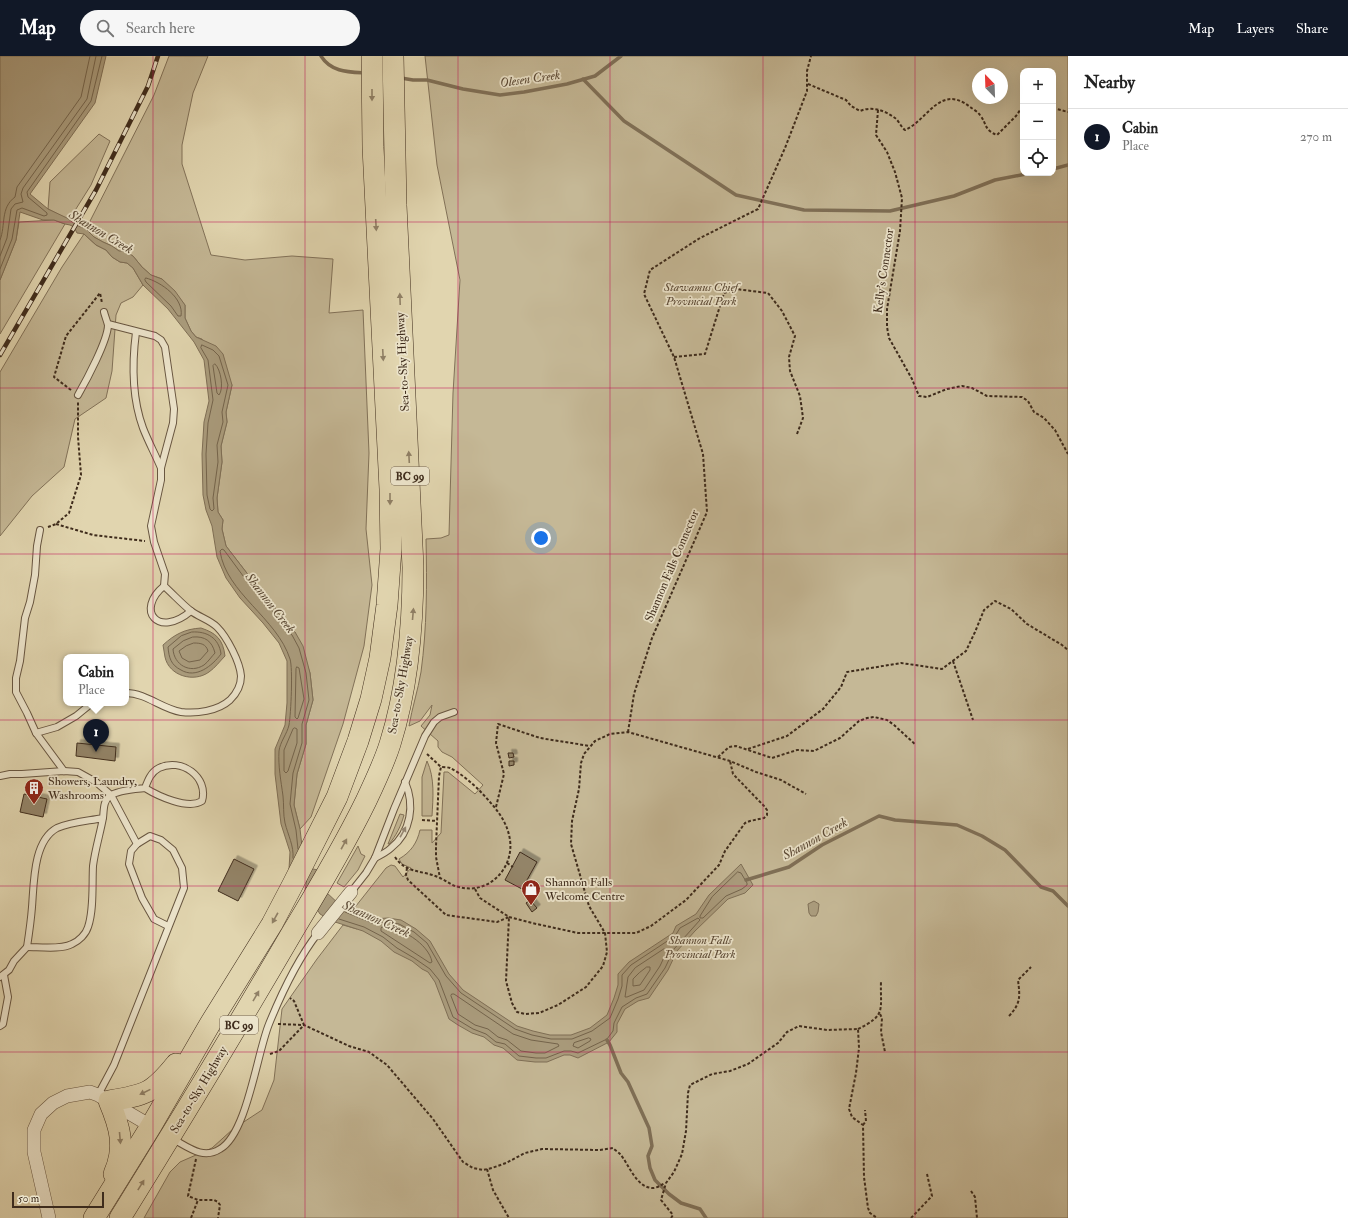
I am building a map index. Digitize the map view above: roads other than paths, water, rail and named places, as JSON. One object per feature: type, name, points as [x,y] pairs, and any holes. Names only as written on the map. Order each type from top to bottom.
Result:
[{"type":"highway","name":"Sea-to-Sky Highway","points":[[120,1218],[210,1024],[272,924],[337,797],[358,741],[371,699],[380,658],[387,605],[391,549],[390,489],[373,155],[372,56]]},
{"type":"highway","name":"Sea-to-Sky Highway","points":[[96,1214],[223,1051],[351,832],[390,745],[399,708],[409,653],[413,615],[410,476],[396,205],[393,56]]},
{"type":"highway","points":[[96,1214],[117,1167],[121,1149],[117,1120],[104,1098],[144,1094],[157,1086],[210,1024]]},
{"type":"street","points":[[318,933],[351,892]]},
{"type":"street","points":[[49,1218],[34,1152],[34,1130],[40,1114],[53,1103],[67,1096],[90,1092],[104,1098],[161,1131]]},
{"type":"lane","points":[[78,395],[104,340],[108,324],[104,312]]},
{"type":"lane","points":[[108,324],[155,336],[161,340],[166,347],[174,408],[172,423],[161,468],[161,480],[151,526],[154,542],[165,574],[164,586],[157,592],[152,602],[151,611],[153,617],[163,624],[183,617],[191,611]]},
{"type":"lane","points":[[136,332],[133,355],[135,392],[143,427],[161,468]]},
{"type":"lane","points":[[40,530],[37,546],[35,575],[30,602],[25,618],[20,661],[16,678],[16,692],[36,733],[64,771]]},
{"type":"lane","points":[[129,694],[138,695],[180,712],[198,712],[218,708],[225,704],[234,696],[239,687],[241,676],[225,637],[217,627],[191,611],[164,586]]},
{"type":"lane","points":[[36,733],[57,727],[76,716],[88,706]]},
{"type":"lane","points":[[351,892],[366,873],[375,858],[425,736],[434,722],[440,717],[454,712]]},
{"type":"lane","points":[[27,947],[67,946],[85,934],[91,914],[94,863],[105,800],[111,794],[145,788],[155,794],[189,805],[198,804],[202,801],[204,794],[199,778],[193,772],[182,767],[169,765],[158,768],[149,777],[145,788]]},
{"type":"lane","points":[[0,776],[10,774],[64,771],[78,772],[96,782],[111,794],[137,844]]},
{"type":"lane","points":[[375,858],[391,849],[403,834],[411,816],[409,791],[405,782]]},
{"type":"lane","points":[[0,1026],[3,1024],[8,997],[2,976],[27,947],[36,866],[42,845],[51,832],[58,828],[103,818]]},
{"type":"lane","points":[[104,1098],[114,1065],[184,888],[182,868],[173,850],[161,840],[150,836],[137,844],[131,851],[128,864],[142,898],[154,918],[168,926]]},
{"type":"lane","points":[[161,1131],[198,1152],[206,1154],[214,1153],[228,1144],[237,1128],[247,1103],[269,1024],[283,993],[307,948],[318,933]]},
{"type":"water","points":[[0,56],[106,56],[95,103],[30,194],[48,209],[86,229],[94,237],[119,251],[125,251],[133,256],[151,275],[162,279],[175,291],[185,305],[185,318],[191,331],[196,337],[216,346],[223,354],[232,385],[226,412],[227,422],[221,446],[222,462],[217,498],[218,512],[223,520],[222,529],[226,546],[253,581],[266,594],[285,623],[295,632],[303,646],[310,673],[313,700],[306,725],[306,744],[297,774],[294,805],[300,829],[302,846],[310,868],[317,870],[326,892],[340,905],[373,919],[388,918],[401,920],[416,929],[430,941],[449,974],[463,990],[517,1026],[550,1035],[571,1035],[590,1028],[607,1015],[618,985],[618,974],[629,962],[673,933],[676,926],[696,914],[709,895],[741,864],[753,885],[745,893],[728,899],[695,931],[677,951],[668,970],[649,998],[638,1001],[625,1009],[617,1024],[617,1032],[609,1042],[578,1058],[570,1055],[564,1055],[547,1062],[517,1060],[503,1048],[494,1045],[484,1037],[472,1033],[449,1019],[435,982],[428,972],[412,961],[394,952],[381,941],[363,931],[332,921],[320,914],[305,891],[307,878],[289,869],[290,852],[281,824],[275,774],[275,749],[285,725],[287,703],[287,661],[279,643],[240,598],[226,578],[217,557],[212,526],[206,510],[203,495],[202,454],[204,422],[209,401],[204,360],[194,342],[168,309],[143,285],[133,268],[127,263],[120,262],[112,257],[106,250],[96,245],[84,234],[77,233],[74,227],[70,225],[54,220],[43,220],[20,212],[16,240],[0,280]]},
{"type":"water","points":[[201,628],[211,632],[218,638],[223,645],[225,656],[213,669],[203,675],[196,677],[183,676],[171,669],[167,664],[163,645],[180,633]]},
{"type":"water","points":[[814,901],[819,904],[818,912],[816,916],[811,916],[809,913],[808,904]]},
{"type":"waterway","name":"Olesen Creek","points":[[321,56],[330,65],[340,70],[365,73]]},
{"type":"waterway","name":"Olesen Creek","points":[[401,78],[427,80],[463,89],[500,95],[567,84],[595,76],[621,56]]},
{"type":"waterway","points":[[583,79],[624,121],[736,195],[804,210],[890,211],[954,196],[995,180],[1020,175]]},
{"type":"waterway","points":[[1056,168],[1068,165]]},
{"type":"waterway","name":"Shannon Creek","points":[[746,880],[789,867],[822,845],[879,816],[895,820],[957,825],[982,836],[1005,850],[1041,887],[1053,891],[1068,906]]},
{"type":"waterway","points":[[607,1040],[621,1073],[628,1082],[649,1128],[652,1146],[648,1156],[650,1168],[655,1180],[669,1194],[681,1203],[700,1209],[706,1218]]},
{"type":"railway","points":[[0,355],[96,190],[148,86],[158,56]]},
{"type":"place","name":"Cabin","points":[[96,752]]},
{"type":"place","name":"Showers, Laundry, Washrooms","points":[[34,805]]},
{"type":"place","name":"Shannon Falls Welcome Centre","points":[[531,906]]},
{"type":"park label","name":"Stawamus Chief Provincial Park","points":[[701,294]]},
{"type":"park label","name":"Shannon Falls Provincial Park","points":[[700,947]]}]
